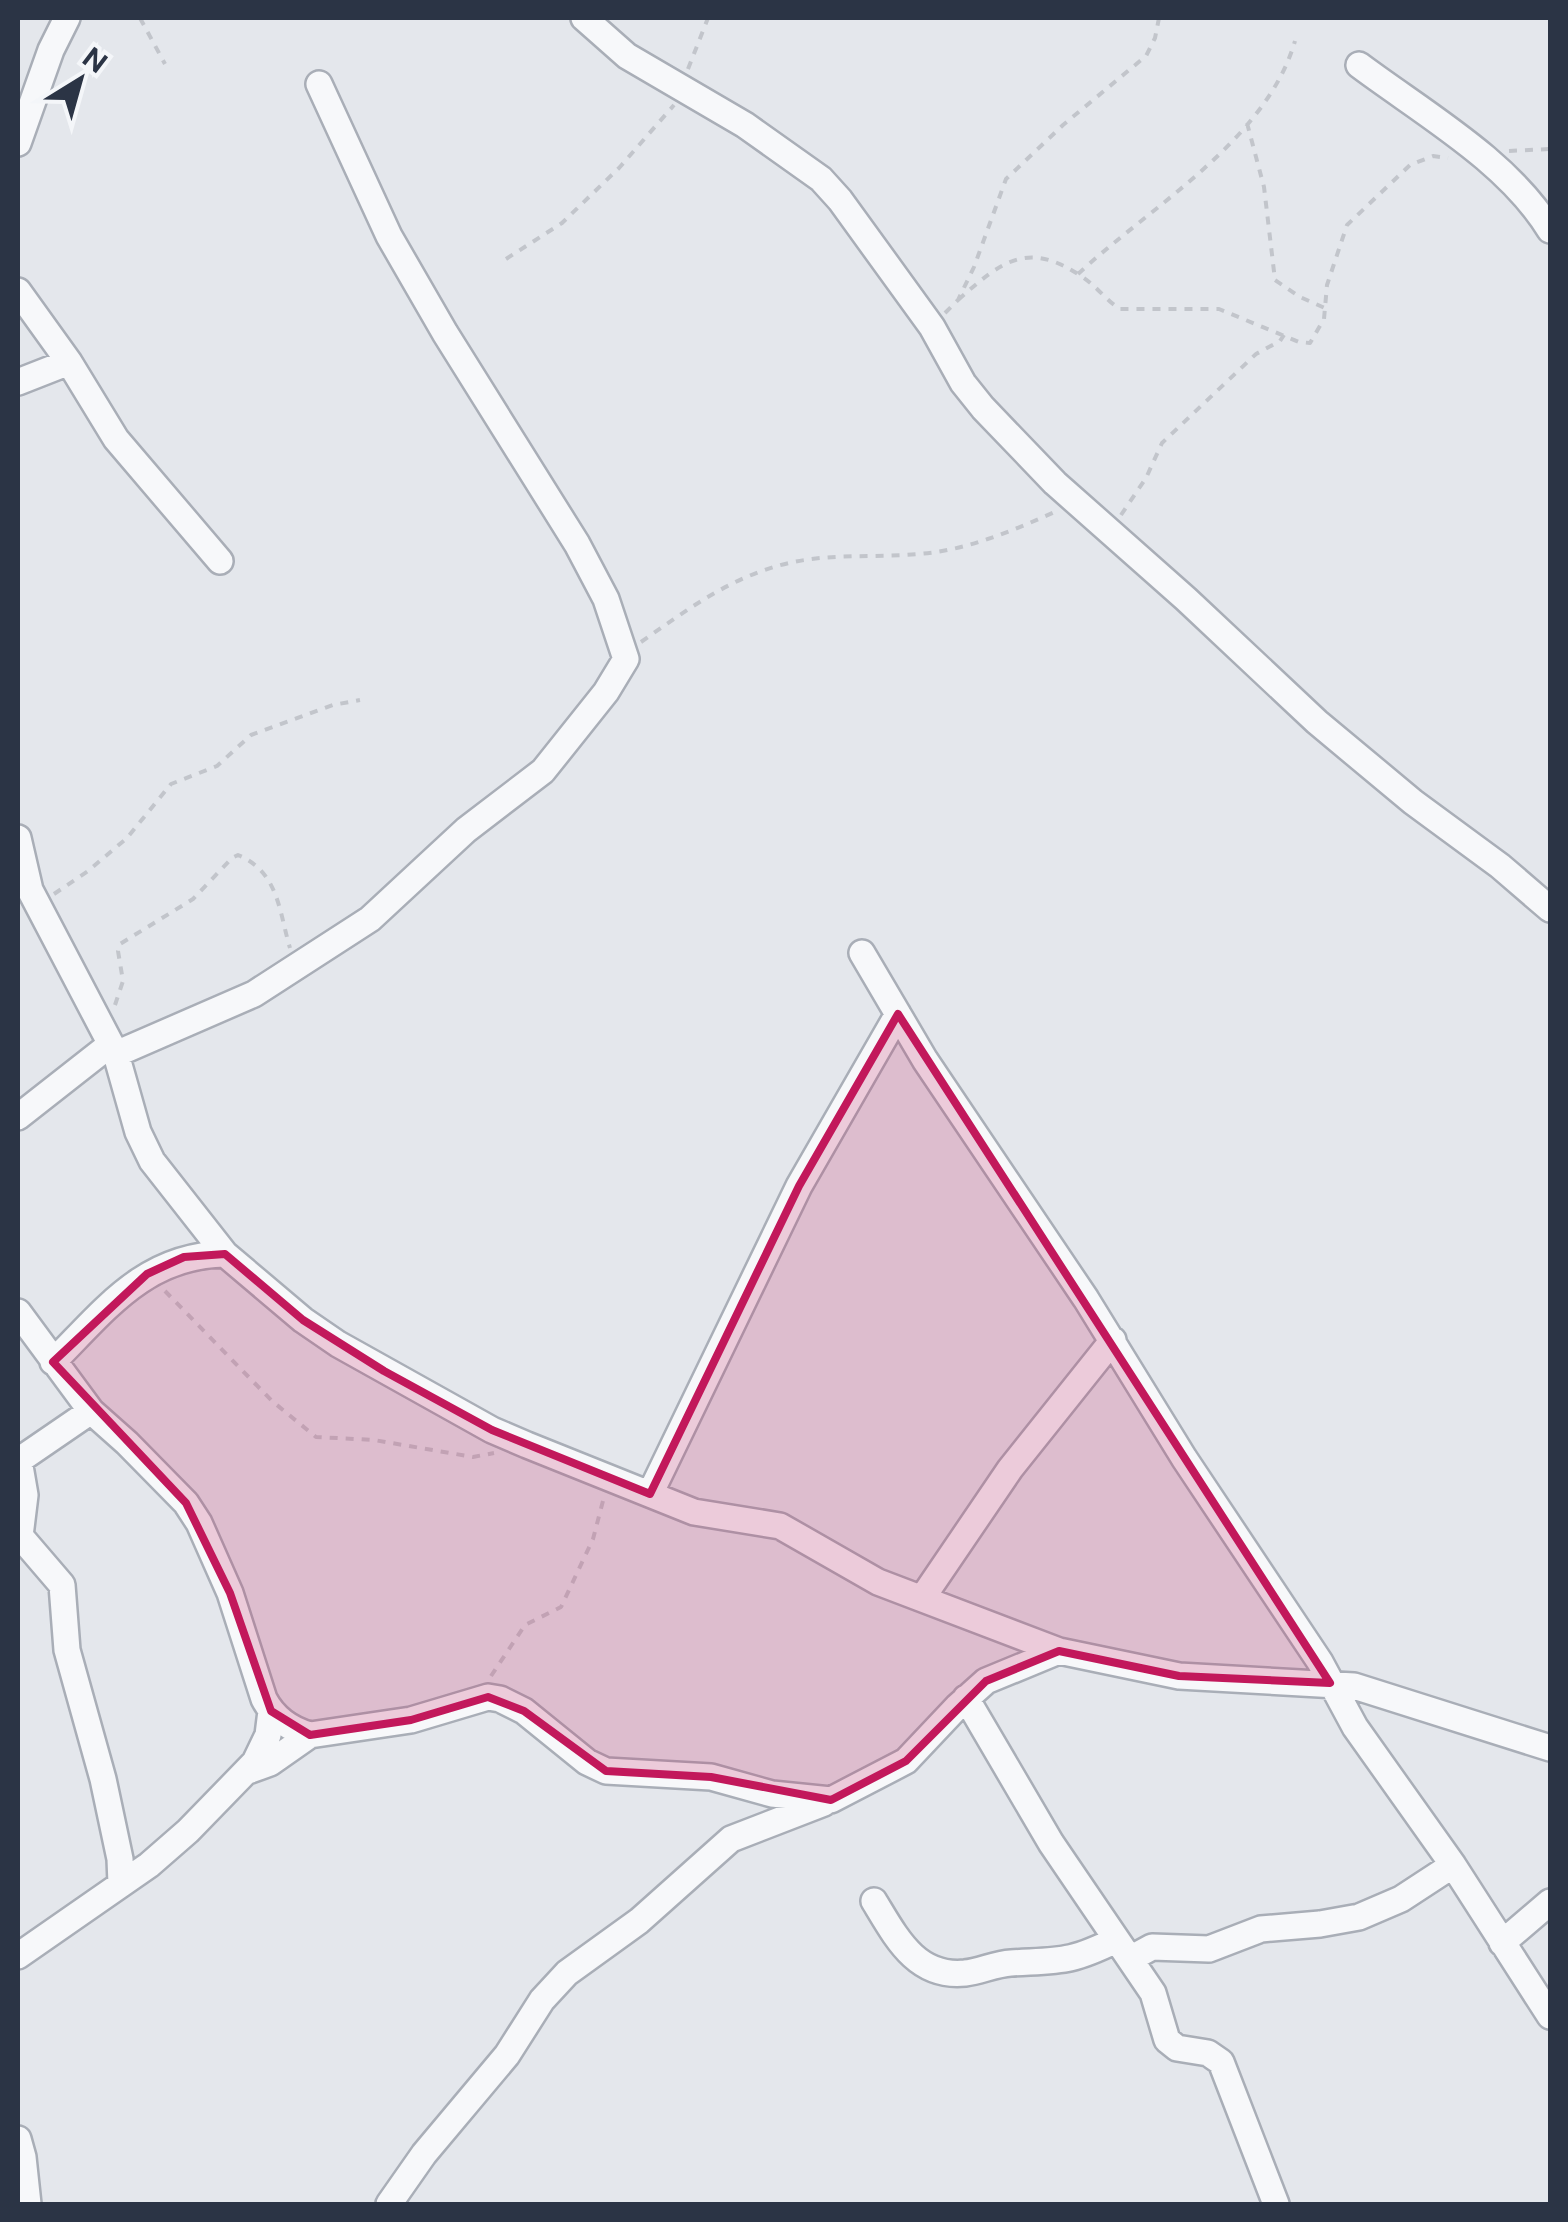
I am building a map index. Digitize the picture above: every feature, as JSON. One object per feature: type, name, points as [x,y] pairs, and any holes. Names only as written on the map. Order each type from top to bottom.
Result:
[{"type":"street","points":[[18,143],[66,18]]},
{"type":"street","points":[[584,18],[616,48],[770,141],[830,188],[932,327],[952,366],[982,408],[1077,502],[1317,722],[1550,909]]},
{"type":"street","points":[[1359,64],[1504,174],[1528,197],[1550,230]]},
{"type":"street","points":[[18,1118],[111,1044],[254,994],[370,918],[466,830],[543,771],[626,662],[606,599],[577,544],[445,334],[389,236],[320,84]]},
{"type":"street","points":[[18,291],[69,362],[116,438],[220,561]]},
{"type":"street","points":[[18,382],[69,362]]},
{"type":"street","points":[[18,838],[30,890],[27,910],[111,1044],[138,1132],[152,1162],[225,1254],[303,1320],[338,1344],[515,1440],[694,1512],[780,1526],[878,1582],[1058,1651],[1179,1676],[1330,1683],[1368,1690],[1550,1748]]},
{"type":"street","points":[[862,953],[959,1112],[1113,1340],[1184,1458],[1320,1662],[1362,1737],[1453,1866],[1550,2016]]},
{"type":"street","points":[[650,1494],[799,1186],[898,1014]]},
{"type":"street","points":[[53,1362],[148,1274],[184,1257],[225,1254]]},
{"type":"street","points":[[18,1312],[91,1412],[186,1503],[230,1593],[270,1712],[264,1747],[248,1771],[166,1851],[18,1956]]},
{"type":"street","points":[[923,1597],[1010,1469],[1113,1340]]},
{"type":"street","points":[[91,1412],[18,1460],[25,1495],[20,1536],[62,1585],[67,1650],[103,1779],[122,1884]]},
{"type":"street","points":[[389,2204],[424,2154],[507,2055],[542,2000],[568,1973],[639,1920],[731,1839],[831,1800],[906,1761],[986,1681],[1058,1651]]},
{"type":"street","points":[[248,1771],[270,1763],[310,1736],[411,1720],[478,1698],[500,1699],[524,1711],[587,1762],[606,1772],[711,1777],[792,1798],[831,1800]]},
{"type":"street","points":[[966,1698],[1051,1843],[1154,1993],[1171,2045],[1208,2053],[1221,2062],[1276,2204]]},
{"type":"street","points":[[270,1712],[290,1728],[310,1736]]},
{"type":"street","points":[[874,1901],[908,1954],[940,1972],[965,1973],[1008,1963],[1055,1963],[1123,1950],[1203,1950],[1262,1928],[1359,1917],[1401,1898],[1453,1866]]},
{"type":"street","points":[[1502,1942],[1550,1902]]},
{"type":"street","points":[[18,2139],[24,2157],[28,2204]]},
{"type":"path","points":[[140,18],[165,64]]},
{"type":"path","points":[[506,259],[562,224],[646,140],[683,90],[688,66],[708,18]]},
{"type":"path","points":[[958,300],[985,244],[1006,179],[1063,124],[1146,56],[1155,38],[1158,18]]},
{"type":"path","points":[[1078,274],[1122,233],[1196,175],[1247,123],[1279,83],[1294,41]]},
{"type":"path","points":[[1247,123],[1264,187],[1275,280],[1300,298],[1327,309]]},
{"type":"path","points":[[932,327],[987,274],[1020,256],[1036,256],[1078,274],[1118,309],[1219,309],[1310,343],[1327,309],[1326,284],[1347,225],[1410,165],[1433,156],[1457,159]]},
{"type":"path","points":[[1110,532],[1146,478],[1162,443],[1256,354],[1280,341],[1284,334]]},
{"type":"path","points":[[625,654],[706,596],[752,574],[824,556],[918,554],[952,549],[992,540],[1077,502]]},
{"type":"path","points":[[27,910],[88,872],[127,838],[171,784],[217,766],[251,735],[333,705],[360,700]]},
{"type":"path","points":[[111,1044],[123,981],[119,946],[192,900],[238,855],[262,871],[274,886],[296,969]]},
{"type":"path","points":[[148,1274],[272,1401],[316,1437],[374,1440],[474,1456],[486,1456],[515,1440]]},
{"type":"path","points":[[478,1698],[525,1625],[561,1607],[593,1539],[607,1478]]},
{"type":"highlighted area","points":[[898,1014],[1330,1683],[1179,1676],[1059,1651],[986,1681],[906,1761],[831,1800],[711,1777],[606,1771],[524,1711],[488,1697],[411,1720],[310,1735],[271,1711],[230,1593],[186,1503],[53,1362],[147,1274],[184,1257],[225,1254],[303,1320],[384,1371],[492,1430],[650,1494],[799,1186]]}]
